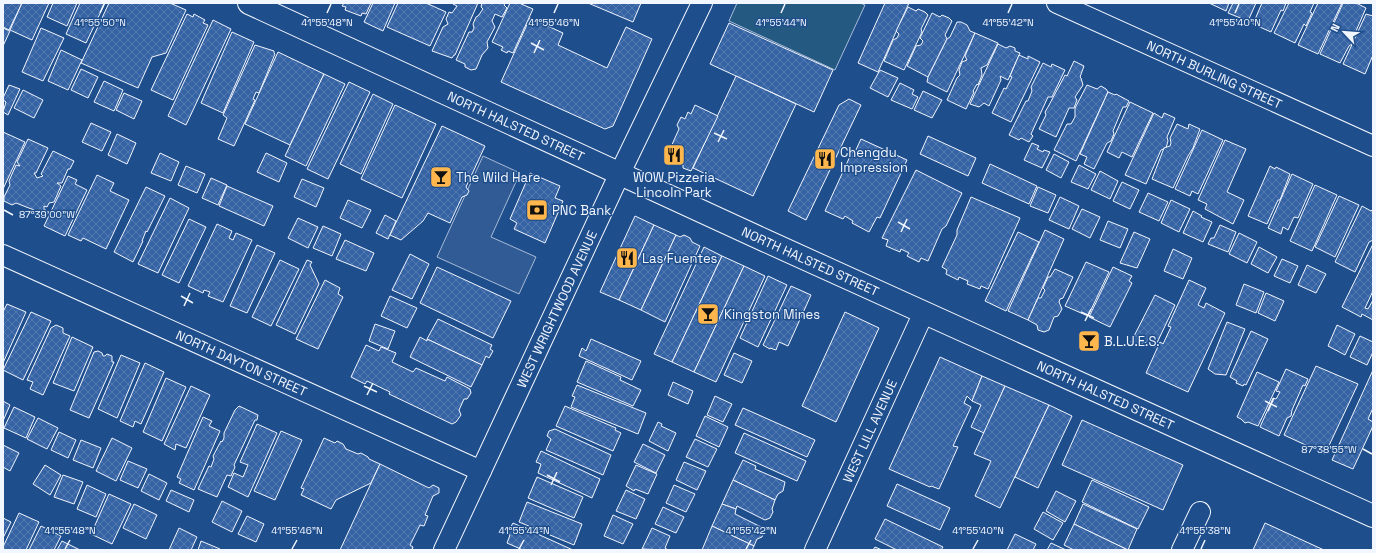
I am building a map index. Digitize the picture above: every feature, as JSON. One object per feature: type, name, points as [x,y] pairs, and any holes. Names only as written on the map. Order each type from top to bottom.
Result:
[{"type":"main road","name":"NORTH HALSTED STREET","points":[[249,3],[732,225],[1373,516]]},
{"type":"street","name":"WEST WRIGHTWOOD AVENUE","points":[[444,550],[620,173],[702,3]]},
{"type":"street","name":"NORTH BURLING STREET","points":[[1057,3],[1373,146]]},
{"type":"street","name":"NORTH DAYTON STREET","points":[[3,255],[481,471]]},
{"type":"street","name":"WEST LILL AVENUE","points":[[815,550],[924,312]]},
{"type":"street","points":[[1182,550],[1200,512]]},
{"type":"shaded area","points":[[737,3],[860,3],[865,5],[835,70],[729,21]]},
{"type":"shaded area","points":[[483,156],[520,173],[491,237],[536,257],[519,294],[437,257]]},
{"type":"building","points":[[3,3],[22,3],[9,30],[3,27]]},
{"type":"building","points":[[22,3],[49,3],[32,40],[10,30]]},
{"type":"building","points":[[53,3],[77,3],[67,26],[47,17]]},
{"type":"building","points":[[80,3],[105,3],[86,43],[66,34]]},
{"type":"building","points":[[109,3],[170,3],[186,10],[166,53],[152,57],[138,88],[81,63]]},
{"type":"building","points":[[344,3],[371,3],[366,14],[362,13],[361,16],[345,10],[346,7],[342,6]]},
{"type":"building","points":[[373,3],[395,3],[383,31],[364,22]]},
{"type":"building","points":[[398,3],[426,3],[446,12],[430,46],[387,27]]},
{"type":"building","points":[[478,3],[455,55],[452,58],[432,51],[443,27],[448,24],[446,19],[449,12],[452,13],[457,6],[453,4]]},
{"type":"building","points":[[482,3],[505,3],[504,5],[507,8],[502,17],[495,14],[492,21],[495,27],[487,42],[488,48],[482,55],[476,69],[471,70],[465,67],[465,64],[456,60],[469,32],[472,32],[474,28],[473,24],[476,17],[483,9],[481,7]]},
{"type":"building","points":[[510,3],[519,3],[533,9],[513,53],[508,51],[507,53],[501,50],[503,47],[492,42]]},
{"type":"building","points":[[588,3],[641,3],[633,22]]},
{"type":"building","points":[[885,3],[909,3],[878,72],[858,63]]},
{"type":"building","points":[[1209,3],[1229,3],[1226,11]]},
{"type":"building","points":[[1233,3],[1256,3],[1248,21],[1228,13]]},
{"type":"building","points":[[1262,3],[1286,3],[1283,11],[1281,10],[1271,32],[1253,24]]},
{"type":"building","points":[[1289,3],[1314,3],[1310,12],[1312,13],[1306,26],[1304,24],[1295,43],[1274,33]]},
{"type":"building","points":[[1318,3],[1342,3],[1318,54],[1298,45]]},
{"type":"building","points":[[1343,3],[1356,3],[1366,8],[1352,44],[1349,46],[1340,63],[1320,54]]},
{"type":"building","points":[[908,7],[916,11],[918,9],[928,15],[921,29],[922,32],[904,70],[884,61],[893,40],[897,38],[899,34],[896,31]]},
{"type":"building","points":[[932,13],[940,17],[942,15],[952,21],[945,35],[947,39],[928,77],[907,66],[916,46],[921,45],[923,41],[920,38]]},
{"type":"building","points":[[187,14],[193,17],[194,14],[205,20],[203,23],[208,25],[173,100],[151,90]]},
{"type":"building","points":[[1366,14],[1373,16],[1373,55],[1365,74],[1343,64]]},
{"type":"building","points":[[530,18],[563,33],[558,45],[607,68],[626,27],[652,39],[613,126],[605,129],[501,82]]},
{"type":"building","points":[[213,20],[231,29],[186,125],[168,116]]},
{"type":"building","points":[[957,22],[967,25],[970,31],[975,33],[947,92],[927,82],[928,77],[947,39],[950,37]]},
{"type":"building","points":[[729,23],[833,70],[814,112],[710,64]]},
{"type":"building","points":[[3,28],[10,31],[3,46]]},
{"type":"building","points":[[41,28],[64,38],[43,81],[22,72]]},
{"type":"building","points":[[232,32],[254,42],[223,113],[201,103]]},
{"type":"building","points":[[975,33],[998,43],[987,65],[981,68],[982,75],[978,85],[977,84],[973,91],[974,92],[966,109],[947,100],[957,78],[960,75],[959,70],[962,62],[967,60],[965,56]]},
{"type":"building","points":[[998,44],[1006,48],[1010,46],[1015,48],[1015,51],[1020,53],[1008,80],[1000,76],[1001,80],[989,106],[984,103],[979,107],[970,104]]},
{"type":"building","points":[[255,45],[274,51],[275,54],[259,93],[256,92],[253,99],[255,100],[234,146],[218,139],[227,118],[223,115]]},
{"type":"building","points":[[61,50],[82,60],[68,90],[48,81]]},
{"type":"building","points":[[278,52],[324,74],[290,145],[245,124]]},
{"type":"building","points":[[1019,55],[1028,59],[1028,56],[1040,62],[1011,122],[992,113],[1004,88],[1006,89],[1012,77],[1010,76]]},
{"type":"building","points":[[1074,61],[1084,66],[1080,77],[1083,85],[1075,97],[1077,100],[1074,108],[1069,108],[1056,137],[1039,129],[1046,115],[1045,112],[1065,75],[1067,76]]},
{"type":"building","points":[[1043,63],[1051,67],[1052,64],[1065,70],[1052,97],[1048,97],[1031,134],[1033,136],[1029,142],[1021,138],[1019,140],[1009,135],[1026,101],[1028,101],[1032,91],[1031,87]]},
{"type":"building","points":[[81,69],[98,77],[88,98],[71,90]]},
{"type":"building","points":[[880,70],[898,78],[888,97],[870,88]]},
{"type":"building","points":[[324,74],[345,84],[306,166],[285,156]]},
{"type":"building","points":[[736,76],[796,104],[753,196],[693,168]]},
{"type":"building","points":[[104,81],[123,90],[114,111],[94,102]]},
{"type":"building","points":[[349,82],[370,92],[328,179],[307,169]]},
{"type":"building","points":[[900,83],[914,90],[912,94],[918,97],[912,109],[891,100]]},
{"type":"building","points":[[9,85],[20,89],[8,115],[3,112],[6,102],[3,98]]},
{"type":"building","points":[[1087,85],[1097,89],[1101,86],[1108,92],[1076,161],[1054,150],[1067,124],[1071,124],[1075,117],[1075,108]]},
{"type":"building","points":[[23,90],[43,100],[34,118],[14,108]]},
{"type":"building","points":[[923,91],[942,100],[932,118],[914,110]]},
{"type":"building","points":[[1108,92],[1115,95],[1116,94],[1129,101],[1126,107],[1123,107],[1113,131],[1114,134],[1111,141],[1107,143],[1094,169],[1084,164],[1087,157],[1080,154]]},
{"type":"building","points":[[124,93],[142,101],[134,119],[116,110]]},
{"type":"building","points":[[373,94],[393,104],[361,174],[340,164]]},
{"type":"building","points":[[849,99],[861,105],[806,220],[788,211],[839,105]]},
{"type":"building","points":[[1130,102],[1153,113],[1132,157],[1122,152],[1119,158],[1107,152]]},
{"type":"building","points":[[395,105],[436,124],[402,198],[361,179]]},
{"type":"building","points":[[695,105],[718,116],[691,171],[683,168],[683,165],[674,160],[670,162],[666,160],[664,153],[665,150],[670,149],[679,129],[677,125],[681,117],[685,119],[688,112],[691,114]]},
{"type":"building","points":[[1154,113],[1162,118],[1164,113],[1175,118],[1167,137],[1168,141],[1166,148],[1161,150],[1146,184],[1125,175]]},
{"type":"building","points":[[91,123],[111,132],[102,151],[82,142]]},
{"type":"building","points":[[1177,124],[1188,129],[1189,124],[1200,129],[1193,148],[1173,188],[1152,179],[1164,148],[1170,146],[1170,138]]},
{"type":"building","points":[[442,126],[485,146],[466,187],[469,191],[467,195],[462,197],[450,223],[428,213],[423,221],[401,240],[390,235]]},
{"type":"building","points":[[1202,130],[1223,140],[1198,194],[1192,191],[1190,196],[1175,189]]},
{"type":"building","points":[[3,132],[25,142],[3,189]]},
{"type":"building","points":[[117,134],[136,143],[127,164],[108,155]]},
{"type":"building","points":[[928,136],[976,158],[968,176],[920,154]]},
{"type":"building","points":[[28,139],[48,148],[36,173],[34,173],[37,178],[43,176],[41,174],[53,151],[74,161],[70,169],[68,169],[62,183],[57,183],[61,186],[54,202],[49,203],[47,207],[44,206],[44,210],[46,210],[45,214],[47,216],[41,218],[33,214],[34,210],[16,203],[12,205],[4,201],[4,197],[10,185],[9,181],[16,165],[20,166],[17,162]]},
{"type":"building","points":[[861,139],[907,160],[880,218],[877,217],[869,232],[852,223],[853,221],[845,216],[843,219],[825,211],[852,152],[854,154]]},
{"type":"building","points":[[1225,140],[1246,149],[1227,192],[1244,200],[1233,224],[1205,209],[1207,204],[1198,200]]},
{"type":"building","points":[[1032,143],[1039,146],[1037,149],[1043,152],[1044,150],[1050,152],[1042,168],[1024,160]]},
{"type":"building","points":[[160,153],[179,162],[171,181],[151,173]]},
{"type":"building","points":[[266,153],[287,163],[279,182],[257,172]]},
{"type":"building","points":[[1054,154],[1069,162],[1061,178],[1046,170]]},
{"type":"building","points":[[990,164],[1037,186],[1029,204],[982,183]]},
{"type":"building","points":[[1079,165],[1096,174],[1088,189],[1071,182]]},
{"type":"building","points":[[186,166],[205,174],[197,193],[178,185]]},
{"type":"building","points":[[1270,166],[1275,169],[1276,167],[1290,174],[1280,200],[1278,200],[1267,224],[1248,216]]},
{"type":"building","points":[[916,170],[962,193],[946,226],[942,229],[928,261],[921,258],[919,262],[907,256],[909,253],[901,249],[900,252],[886,246],[888,240],[882,238]]},
{"type":"building","points":[[1100,171],[1118,181],[1110,199],[1091,190]]},
{"type":"building","name":"PNC Bank","points":[[530,173],[560,186],[555,198],[563,201],[545,243],[514,229],[517,223],[510,219]]},
{"type":"building","points":[[1292,174],[1313,184],[1298,218],[1294,217],[1288,230],[1283,227],[1281,234],[1268,228]]},
{"type":"building","points":[[97,175],[114,183],[110,191],[129,200],[106,249],[83,238],[81,241],[68,235]]},
{"type":"building","points":[[68,176],[77,180],[75,184],[87,190],[65,236],[44,226]]},
{"type":"building","points":[[211,178],[227,185],[218,205],[202,198]]},
{"type":"building","points":[[302,179],[324,188],[316,207],[294,197]]},
{"type":"building","points":[[1122,182],[1139,190],[1130,209],[1113,201]]},
{"type":"building","points":[[1315,185],[1337,195],[1312,251],[1290,241]]},
{"type":"building","points":[[227,186],[273,206],[264,226],[219,206]]},
{"type":"building","points":[[146,187],[165,196],[147,232],[146,231],[133,262],[114,252]]},
{"type":"building","points":[[1038,187],[1056,195],[1048,213],[1030,206]]},
{"type":"building","points":[[1148,193],[1168,202],[1159,221],[1139,212]]},
{"type":"building","points":[[1339,196],[1359,205],[1335,257],[1315,247]]},
{"type":"building","points":[[971,197],[1020,218],[988,289],[981,286],[980,289],[967,284],[968,281],[959,277],[958,280],[946,274],[947,270],[942,267],[957,235],[957,230]]},
{"type":"building","points":[[1060,197],[1079,206],[1069,229],[1049,220]]},
{"type":"building","points":[[170,198],[189,208],[158,273],[138,264]]},
{"type":"building","points":[[348,200],[371,210],[362,228],[340,218]]},
{"type":"building","points":[[1171,200],[1190,209],[1179,232],[1161,223]]},
{"type":"building","points":[[1362,206],[1371,211],[1373,209],[1373,240],[1369,242],[1355,272],[1335,262]]},
{"type":"building","points":[[1082,209],[1100,217],[1090,238],[1072,229]]},
{"type":"building","points":[[1193,211],[1212,222],[1203,242],[1183,233]]},
{"type":"building","points":[[385,215],[396,221],[388,239],[376,233]]},
{"type":"building","name":"Las Fuentes","points":[[635,216],[654,225],[619,300],[600,292]]},
{"type":"building","points":[[298,218],[318,227],[308,248],[288,238]]},
{"type":"building","points":[[189,219],[206,227],[179,283],[162,275]]},
{"type":"building","points":[[1108,221],[1128,229],[1120,248],[1100,240]]},
{"type":"building","points":[[217,224],[232,231],[229,238],[233,240],[236,233],[252,240],[223,302],[208,296],[210,292],[204,290],[203,293],[188,286]]},
{"type":"building","points":[[654,225],[676,235],[641,310],[619,300]]},
{"type":"building","points":[[1220,225],[1236,232],[1228,252],[1208,244],[1211,238],[1214,238]]},
{"type":"building","points":[[323,226],[341,234],[332,256],[313,248]]},
{"type":"building","points":[[1045,230],[1064,239],[1028,320],[1008,311]]},
{"type":"building","points":[[1018,232],[1039,242],[1006,311],[985,301]]},
{"type":"building","points":[[1134,232],[1150,239],[1137,268],[1120,263]]},
{"type":"building","points":[[1239,233],[1257,242],[1247,263],[1229,254]]},
{"type":"building","points":[[676,235],[680,237],[684,235],[690,238],[692,242],[700,246],[665,322],[641,310]]},
{"type":"building","points":[[345,240],[374,253],[366,271],[336,259]]},
{"type":"building","points":[[1373,244],[1373,291],[1365,308],[1368,309],[1373,300],[1373,320],[1362,314],[1361,317],[1342,307]]},
{"type":"building","points":[[257,245],[275,253],[247,313],[230,306]]},
{"type":"building","points":[[704,247],[722,256],[672,362],[654,354]]},
{"type":"building","points":[[1259,247],[1277,257],[1268,273],[1251,264]]},
{"type":"building","points":[[1173,249],[1192,258],[1183,279],[1164,271]]},
{"type":"building","points":[[410,254],[429,264],[412,299],[392,290]]},
{"type":"building","name":"Kingston Mines","points":[[722,256],[744,266],[694,372],[672,362]]},
{"type":"building","points":[[1282,259],[1298,266],[1290,283],[1274,276]]},
{"type":"building","points":[[280,260],[299,269],[271,326],[252,317]]},
{"type":"building","points":[[307,260],[312,262],[310,265],[319,284],[295,334],[276,325]]},
{"type":"building","points":[[1086,262],[1109,272],[1088,316],[1065,306]]},
{"type":"building","points":[[1307,265],[1326,274],[1316,293],[1298,285]]},
{"type":"building","points":[[744,266],[765,276],[716,382],[694,372]]},
{"type":"building","points":[[437,267],[511,301],[493,338],[420,303]]},
{"type":"building","points":[[1113,267],[1132,276],[1129,281],[1132,283],[1110,327],[1089,317]]},
{"type":"building","points":[[1055,269],[1073,277],[1063,298],[1060,299],[1059,302],[1062,309],[1058,316],[1054,317],[1049,330],[1044,332],[1038,330],[1037,325],[1028,320],[1038,298],[1041,298],[1045,290],[1043,288],[1048,277],[1050,277]]},
{"type":"building","points":[[768,276],[787,285],[758,347],[740,338]]},
{"type":"building","points":[[325,280],[340,288],[338,294],[343,297],[318,349],[296,339]]},
{"type":"building","points":[[1189,280],[1206,288],[1198,305],[1204,308],[1206,303],[1225,313],[1188,392],[1146,373],[1160,342],[1163,344],[1171,327],[1168,326]]},
{"type":"building","points":[[1244,284],[1264,292],[1256,313],[1236,305]]},
{"type":"building","points":[[791,286],[811,295],[788,346],[779,342],[776,350],[770,349],[763,345]]},
{"type":"building","points":[[1266,293],[1284,301],[1275,321],[1258,313]]},
{"type":"building","points":[[1155,295],[1175,305],[1155,347],[1144,342],[1139,346],[1131,342]]},
{"type":"building","points":[[390,296],[417,308],[407,328],[381,316]]},
{"type":"building","points":[[7,304],[26,312],[3,363],[3,312]]},
{"type":"building","points":[[31,312],[51,321],[23,380],[3,370]]},
{"type":"building","points":[[845,312],[879,328],[836,422],[802,406]]},
{"type":"building","points":[[438,319],[492,345],[490,349],[493,351],[489,358],[486,356],[482,365],[427,339]]},
{"type":"building","points":[[1227,322],[1245,329],[1226,375],[1215,374],[1208,369]]},
{"type":"building","points":[[375,324],[395,331],[388,349],[369,341]]},
{"type":"building","points":[[56,325],[63,328],[63,333],[70,336],[43,395],[30,389],[33,382],[27,380],[51,328]]},
{"type":"building","points":[[1337,325],[1355,334],[1345,355],[1328,346]]},
{"type":"building","points":[[1251,331],[1268,339],[1246,385],[1244,384],[1243,386],[1236,383],[1237,381],[1230,377]]},
{"type":"building","points":[[1360,336],[1373,342],[1373,352],[1367,365],[1350,357]]},
{"type":"building","points":[[72,337],[93,347],[74,391],[53,383]]},
{"type":"building","points":[[420,337],[482,365],[471,387],[410,357]]},
{"type":"building","points":[[591,339],[641,361],[632,380],[579,356],[582,348],[586,351]]},
{"type":"building","points":[[366,345],[379,351],[381,347],[396,353],[392,362],[413,372],[416,368],[445,381],[447,377],[470,389],[471,393],[467,399],[464,399],[459,410],[461,415],[456,422],[452,424],[389,394],[390,392],[367,381],[365,384],[351,377]]},
{"type":"building","points":[[98,351],[102,353],[103,356],[107,354],[112,356],[112,362],[114,362],[89,418],[70,410],[94,352]]},
{"type":"building","points":[[734,353],[752,361],[742,383],[724,375]]},
{"type":"building","points":[[121,355],[140,363],[117,418],[98,409]]},
{"type":"building","points":[[940,357],[982,376],[972,401],[967,396],[964,403],[971,407],[953,446],[958,447],[939,489],[930,487],[889,469]]},
{"type":"building","points":[[586,361],[621,377],[620,380],[641,390],[633,406],[577,382]]},
{"type":"building","points":[[145,363],[164,372],[141,424],[135,421],[133,427],[120,421]]},
{"type":"building","points":[[1316,366],[1358,384],[1325,454],[1284,435]]},
{"type":"building","points":[[1286,369],[1308,379],[1305,386],[1303,385],[1292,410],[1291,416],[1287,418],[1279,436],[1260,427],[1273,398],[1276,399],[1280,392],[1276,391]]},
{"type":"building","points":[[1373,370],[1373,408],[1368,419],[1373,422],[1373,426],[1353,469],[1332,460]]},
{"type":"building","points":[[1257,372],[1279,382],[1258,426],[1248,422],[1245,423],[1237,417]]},
{"type":"building","points":[[982,376],[1005,386],[984,433],[971,427],[981,405],[972,401]]},
{"type":"building","points":[[166,378],[186,387],[162,441],[143,432]]},
{"type":"building","points":[[673,382],[693,391],[688,404],[668,395]]},
{"type":"building","points":[[577,385],[646,413],[638,434],[571,407],[575,397],[572,396]]},
{"type":"building","points":[[191,386],[210,395],[186,448],[176,444],[175,450],[164,444]]},
{"type":"building","points":[[1005,386],[1049,405],[1000,508],[975,496],[991,461],[974,454]]},
{"type":"building","points":[[715,396],[732,404],[723,422],[707,415]]},
{"type":"building","points":[[3,401],[10,405],[3,421]]},
{"type":"building","points":[[1049,405],[1072,416],[1038,488],[1015,477]]},
{"type":"building","points":[[239,406],[258,415],[257,420],[255,420],[234,465],[235,467],[231,476],[227,475],[217,497],[198,489],[209,466],[211,467],[214,459],[213,456],[224,438],[224,433],[235,410]]},
{"type":"building","points":[[565,406],[616,428],[615,430],[621,433],[613,451],[556,426]]},
{"type":"building","points":[[14,407],[35,417],[26,438],[4,428]]},
{"type":"building","points":[[743,408],[815,440],[807,457],[735,425]]},
{"type":"building","points":[[705,416],[728,427],[719,447],[696,436]]},
{"type":"building","points":[[203,417],[212,421],[209,426],[220,431],[194,490],[179,483],[181,479],[177,477]]},
{"type":"building","points":[[38,418],[58,428],[47,449],[27,439]]},
{"type":"building","points":[[1082,420],[1183,465],[1163,510],[1062,465]]},
{"type":"building","points":[[658,422],[662,424],[661,426],[676,433],[668,451],[649,441]]},
{"type":"building","points":[[257,424],[277,433],[248,497],[228,487],[234,473],[243,477],[248,465],[240,462]]},
{"type":"building","points":[[555,429],[611,455],[603,475],[546,450],[551,439],[547,436],[549,431]]},
{"type":"building","points":[[281,431],[302,440],[275,500],[254,491]]},
{"type":"building","points":[[59,432],[76,440],[68,458],[51,450]]},
{"type":"building","points":[[744,433],[806,461],[797,481],[735,453]]},
{"type":"building","points":[[112,438],[132,448],[116,481],[96,471]]},
{"type":"building","points":[[324,438],[335,443],[337,441],[343,444],[346,449],[358,454],[361,453],[380,464],[371,483],[336,500],[331,509],[301,495],[304,489],[301,488]]},
{"type":"building","points":[[695,439],[717,449],[708,467],[686,457]]},
{"type":"building","points":[[81,440],[101,448],[93,468],[73,460]]},
{"type":"building","points":[[643,444],[665,455],[656,473],[634,462]]},
{"type":"building","points":[[3,445],[19,453],[10,471],[3,467]]},
{"type":"building","points":[[541,451],[600,479],[592,498],[538,473],[541,464],[536,462]]},
{"type":"building","points":[[743,460],[756,466],[755,469],[785,482],[783,491],[778,494],[775,500],[733,480]]},
{"type":"building","points":[[128,461],[147,469],[138,488],[120,480]]},
{"type":"building","points":[[684,462],[706,471],[697,490],[676,480]]},
{"type":"building","points":[[380,464],[429,488],[433,485],[439,488],[439,493],[433,496],[425,515],[428,516],[424,526],[420,525],[410,545],[413,547],[412,550],[340,550]]},
{"type":"building","points":[[45,465],[61,475],[50,495],[33,484]]},
{"type":"building","points":[[636,465],[657,474],[648,494],[635,489],[634,491],[626,486]]},
{"type":"building","points":[[149,474],[167,483],[159,500],[141,491]]},
{"type":"building","points":[[63,475],[83,482],[74,504],[54,497]]},
{"type":"building","points":[[537,477],[583,497],[574,518],[528,498]]},
{"type":"building","points":[[733,480],[775,500],[772,509],[773,512],[770,518],[765,520],[737,506],[736,509],[722,504]]},
{"type":"building","points":[[1092,480],[1149,507],[1138,529],[1082,502]]},
{"type":"building","points":[[897,484],[950,508],[940,530],[887,506]]},
{"type":"building","points":[[87,485],[106,494],[96,517],[77,509]]},
{"type":"building","points":[[674,485],[695,494],[686,512],[666,503]]},
{"type":"building","points":[[171,490],[194,500],[189,512],[166,501]]},
{"type":"building","points":[[626,490],[645,499],[636,519],[616,511]]},
{"type":"building","points":[[1056,491],[1076,501],[1065,522],[1046,511]]},
{"type":"building","points":[[109,494],[131,504],[112,544],[91,534]]},
{"type":"building","points":[[222,501],[242,511],[232,532],[212,522]]},
{"type":"building","points":[[527,502],[582,524],[574,545],[519,522]]},
{"type":"building","points":[[134,504],[157,515],[146,539],[123,528]]},
{"type":"building","points":[[722,504],[736,509],[735,514],[763,528],[764,532],[762,537],[757,539],[754,546],[712,526]]},
{"type":"building","points":[[1083,504],[1137,529],[1128,550],[1074,524]]},
{"type":"building","points":[[663,507],[684,517],[676,533],[655,524]]},
{"type":"building","points":[[1043,512],[1063,523],[1053,540],[1034,529]]},
{"type":"building","points":[[19,513],[39,522],[26,550],[3,550],[3,547]]},
{"type":"building","points":[[613,515],[633,524],[623,544],[604,536]]},
{"type":"building","points":[[247,516],[264,524],[256,542],[238,534]]},
{"type":"building","points":[[3,518],[11,522],[3,538]]},
{"type":"building","points":[[885,519],[943,547],[941,550],[897,550],[875,539]]},
{"type":"building","points":[[513,523],[573,550],[523,550],[507,543],[510,535],[507,534]]},
{"type":"building","points":[[1265,523],[1324,550],[1253,550]]},
{"type":"building","points":[[1074,524],[1128,550],[1074,550],[1064,545]]},
{"type":"building","points":[[41,526],[61,536],[54,550],[29,550]]},
{"type":"building","points":[[712,526],[754,546],[752,550],[702,550]]},
{"type":"building","points":[[179,528],[197,537],[191,550],[169,550]]},
{"type":"building","points":[[652,528],[670,536],[665,548],[668,550],[642,549]]},
{"type":"building","points":[[1015,534],[1036,544],[1033,550],[1007,550]]},
{"type":"building","points":[[62,541],[80,550],[57,550]]},
{"type":"building","points":[[201,541],[220,549],[220,550],[198,550]]},
{"type":"building","points":[[1051,543],[1066,550],[1047,550]]},
{"type":"building","points":[[875,547],[882,550],[873,550]]},
{"type":"place","name":"WOW Pizzeria Lincoln Park","points":[[674,155]]},
{"type":"place","name":"Chengdu Impression","points":[[825,159]]},
{"type":"place","name":"The Wild Hare","points":[[441,177]]},
{"type":"place","name":"PNC Bank","points":[[537,210]]},
{"type":"place","name":"Las Fuentes","points":[[627,258]]},
{"type":"place","name":"Kingston Mines","points":[[708,314]]},
{"type":"place","name":"B.L.U.E.S.","points":[[1089,341]]}]
